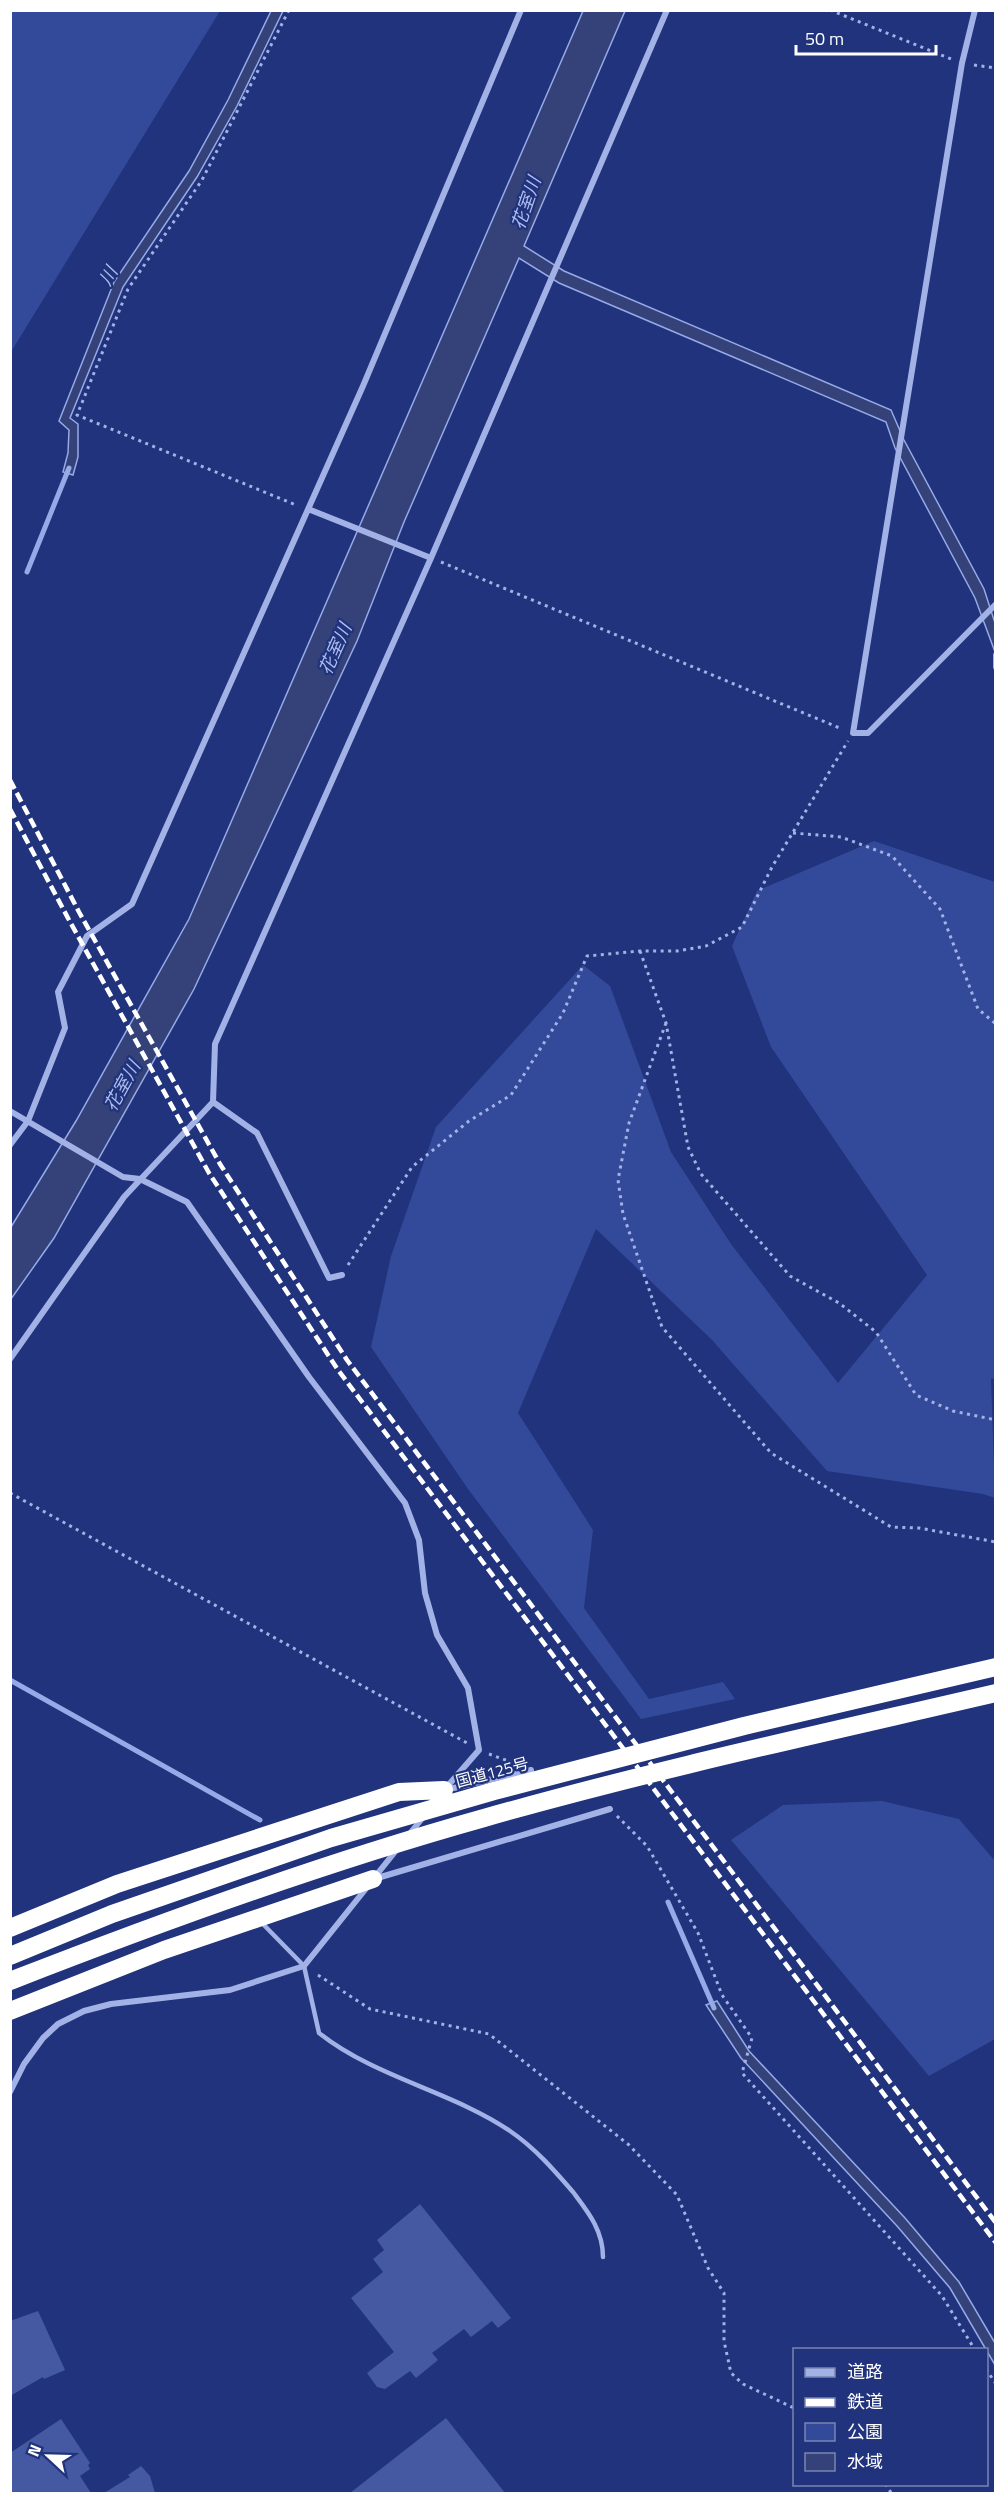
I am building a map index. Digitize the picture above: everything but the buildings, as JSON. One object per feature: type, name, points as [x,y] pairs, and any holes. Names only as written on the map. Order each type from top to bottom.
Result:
[{"type":"highway","name":"国道125号","points":[[10,1956],[112,1914],[331,1838],[494,1791],[744,1726],[996,1666]]},
{"type":"highway","points":[[10,1981],[122,1938],[336,1862],[471,1822],[750,1750],[996,1693]]},
{"type":"highway","points":[[10,1928],[117,1884],[399,1792],[444,1790]]},
{"type":"highway","points":[[10,2011],[164,1950],[373,1879]]},
{"type":"street","points":[[10,1145],[28,1121],[65,1028],[58,992],[87,936],[132,904],[363,386],[521,10]]},
{"type":"street","points":[[10,1359],[124,1197],[213,1102],[215,1044],[431,558],[667,10]]},
{"type":"street","points":[[975,10],[962,63],[853,733],[868,733],[996,604]]},
{"type":"street","points":[[308,509],[431,558]]},
{"type":"street","points":[[996,655],[996,667]]},
{"type":"street","points":[[213,1102],[257,1133],[329,1278],[342,1275]]},
{"type":"street","points":[[10,1111],[123,1177],[140,1179],[187,1202],[309,1377],[371,1454],[405,1503],[418,1540],[425,1593],[437,1635],[468,1689],[479,1750],[444,1790],[304,1966],[230,1990],[111,2004],[84,2012],[58,2024],[43,2038],[24,2064],[10,2092]]},
{"type":"street","points":[[444,1790],[531,1770]]},
{"type":"street","points":[[373,1879],[610,1809]]},
{"type":"lane","points":[[257,1918],[304,1966],[319,2033],[362,2062],[509,2131],[533,2149],[558,2174],[591,2215],[603,2241],[603,2257]]},
{"type":"path","points":[[289,10],[202,180],[128,289],[77,415],[308,509]]},
{"type":"path","points":[[830,10],[962,63],[996,68]]},
{"type":"path","points":[[342,1275],[412,1167],[469,1121],[511,1095],[563,1012],[587,956],[640,951],[677,951],[706,946],[742,927],[792,833],[853,733],[431,558]]},
{"type":"path","points":[[792,833],[841,837],[892,856],[940,909],[978,1009],[996,1024]]},
{"type":"path","points":[[640,951],[666,1023],[688,1147],[701,1174],[790,1276],[839,1304],[876,1332],[916,1395],[953,1412],[996,1420]]},
{"type":"path","points":[[666,1023],[629,1123],[618,1180],[623,1214],[662,1328],[771,1453],[891,1527],[919,1528],[996,1542]]},
{"type":"path","points":[[10,1493],[479,1750]]},
{"type":"path","points":[[610,1809],[647,1846],[698,1933],[722,1995],[752,2038],[742,2073],[942,2296],[974,2348]]},
{"type":"path","points":[[304,1966],[370,2009],[489,2034],[629,2145],[677,2195],[708,2268],[724,2294],[724,2341],[731,2373],[743,2384],[766,2397],[793,2407]]},
{"type":"path","points":[[988,2371],[996,2384]]},
{"type":"green space","points":[[10,11],[220,11],[11,352]]},
{"type":"green space","points":[[874,841],[995,882],[996,1378],[991,1379],[995,1498],[983,1494],[827,1471],[712,1340],[596,1229],[518,1413],[593,1530],[584,1608],[649,1699],[723,1682],[735,1699],[641,1719],[468,1489],[371,1347],[391,1256],[436,1127],[583,965],[610,986],[671,1152],[731,1244],[838,1383],[927,1275],[771,1047],[732,946],[757,891]]},
{"type":"green space","points":[[882,1801],[959,1819],[995,1861],[995,2039],[929,2076],[731,1840],[783,1805]]},
{"type":"water","points":[[271,11],[283,11],[237,106],[197,177],[123,287],[70,418],[78,424],[78,457],[73,475],[63,472],[68,453],[69,430],[59,421],[114,282],[189,171],[228,100]]},
{"type":"water","name":"花室川","points":[[583,11],[625,11],[524,246],[564,271],[891,410],[904,440],[984,589],[995,623],[995,652],[975,598],[895,448],[886,422],[559,283],[519,258],[404,522],[357,641],[194,989],[54,1238],[11,1299],[11,1227],[76,1121],[189,919]]},
{"type":"water","points":[[717,2001],[749,2051],[905,2218],[959,2282],[995,2343],[995,2365],[988,2353],[988,2348],[985,2348],[950,2288],[897,2226],[741,2058],[706,2005]]},
{"type":"waterway","name":"川","points":[[27,572],[69,468]]},
{"type":"waterway","points":[[10,1680],[260,1820]]},
{"type":"waterway","points":[[668,1902],[714,2008]]},
{"type":"railway","points":[[10,780],[79,912],[220,1164],[347,1360],[996,2223]]},
{"type":"railway","points":[[10,809],[209,1173],[338,1370],[996,2243]]}]
